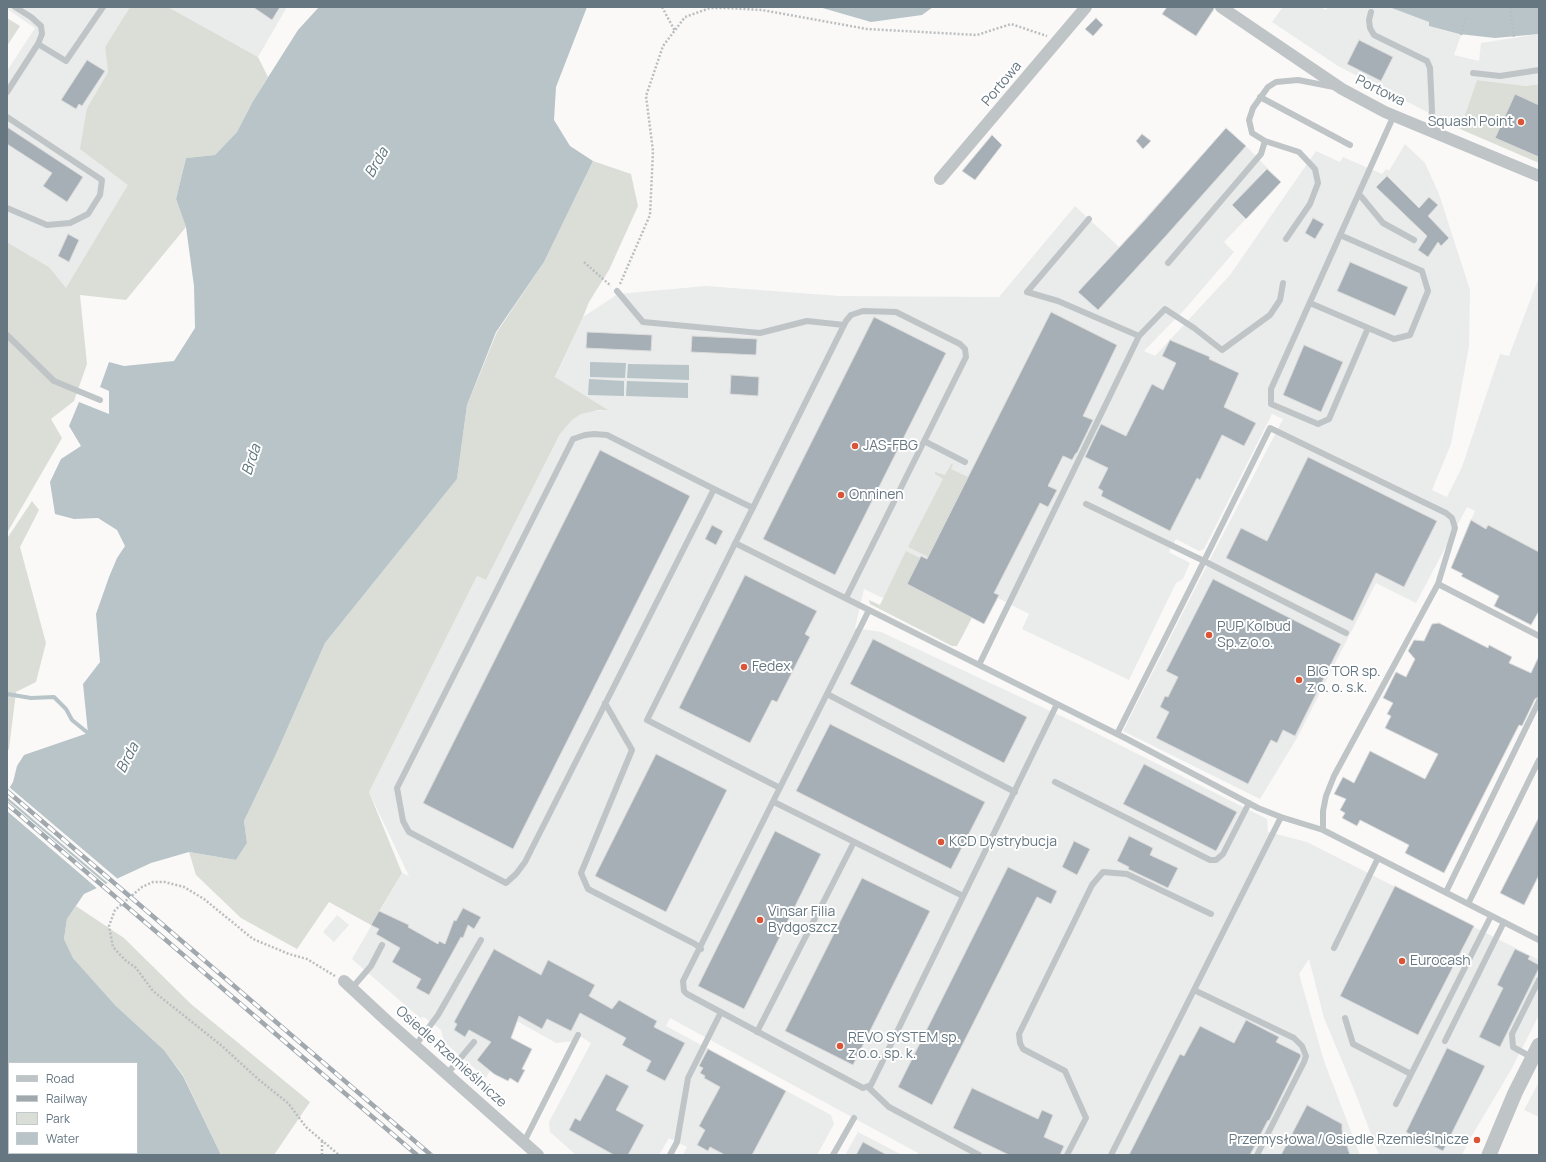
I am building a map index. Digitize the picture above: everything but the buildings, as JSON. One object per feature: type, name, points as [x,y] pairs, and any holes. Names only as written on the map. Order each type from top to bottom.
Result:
[{"type":"street","name":"Portowa","points":[[940,179],[1086,7]]},
{"type":"street","name":"Portowa","points":[[1220,7],[1342,89],[1394,115],[1539,176]]},
{"type":"street","name":"Osiedle Rzemieślnicze","points":[[348,985],[538,1155]]},
{"type":"street","points":[[1489,1155],[1515,1093],[1536,1052]]},
{"type":"lane","points":[[7,92],[38,44],[42,34],[41,26],[31,17],[15,7]]},
{"type":"lane","points":[[38,44],[66,61],[103,7]]},
{"type":"lane","points":[[1371,12],[1369,20],[1370,28],[1374,35],[1426,61],[1430,68],[1432,111],[1430,130]]},
{"type":"lane","points":[[1473,73],[1500,76],[1539,70]]},
{"type":"lane","points":[[1286,238],[1310,204],[1318,183],[1315,169],[1299,152],[1265,140],[1252,133],[1249,120],[1253,108],[1268,87],[1276,82],[1298,80],[1342,89]]},
{"type":"lane","points":[[1260,97],[1350,145]]},
{"type":"lane","points":[[1368,328],[1329,419],[1318,424],[1271,404],[1271,389],[1394,115]]},
{"type":"lane","points":[[7,117],[102,180],[100,195],[88,214],[70,223],[47,225],[7,208]]},
{"type":"lane","points":[[1168,263],[1261,154],[1265,140]]},
{"type":"lane","points":[[1359,194],[1383,223],[1414,240]]},
{"type":"lane","points":[[1089,219],[1027,292],[1058,301],[1139,336]]},
{"type":"lane","points":[[1310,303],[1394,339],[1410,335],[1428,291],[1422,271],[1340,235]]},
{"type":"lane","points":[[979,665],[1139,336],[1165,309],[1194,328],[1222,350],[1270,315],[1280,300],[1284,283]]},
{"type":"lane","points":[[617,291],[643,322],[760,333],[807,321],[844,324]]},
{"type":"lane","points":[[780,788],[647,720],[844,324],[851,315],[863,311],[896,312],[960,344],[965,349],[966,357],[846,598]]},
{"type":"lane","points":[[7,335],[54,381],[100,400]]},
{"type":"lane","points":[[1117,734],[1270,428],[1446,513],[1452,518],[1455,528],[1438,584],[1334,776],[1326,796],[1323,811],[1323,830]]},
{"type":"lane","points":[[714,489],[525,862],[516,874],[506,883],[409,832],[403,821],[397,788],[573,440],[585,435],[607,435],[753,508]]},
{"type":"lane","points":[[924,441],[965,462]]},
{"type":"lane","points":[[1086,504],[1204,561],[1346,633]]},
{"type":"lane","points":[[735,543],[1117,734],[1249,803],[1280,817],[1323,830],[1539,940]]},
{"type":"lane","points":[[1438,584],[1539,636]]},
{"type":"lane","points":[[869,610],[684,981],[684,991],[687,994],[863,1088],[871,1085],[1057,704]]},
{"type":"lane","points":[[827,694],[1014,792]]},
{"type":"lane","points":[[1446,892],[1539,701]]},
{"type":"lane","points":[[605,703],[632,750],[581,873],[588,889],[695,944],[701,949]]},
{"type":"lane","points":[[1468,904],[1539,760]]},
{"type":"lane","points":[[1055,782],[1210,860],[1216,860],[1223,854],[1249,803]]},
{"type":"lane","points":[[774,802],[963,896]]},
{"type":"lane","points":[[1111,1155],[1280,817]]},
{"type":"lane","points":[[757,1032],[854,842]]},
{"type":"lane","points":[[1334,948],[1378,858]]},
{"type":"lane","points":[[1067,1155],[1086,1118],[1065,1071],[1023,1049],[1020,1043],[1019,1034],[1092,885],[1103,872],[1126,874],[1211,914]]},
{"type":"lane","points":[[1396,1104],[1491,916]]},
{"type":"lane","points":[[1445,1041],[1504,922]]},
{"type":"lane","points":[[415,1046],[438,1015],[481,940]]},
{"type":"lane","points":[[348,985],[371,966],[382,945]]},
{"type":"lane","points":[[1536,1052],[1512,1047],[1512,1034],[1539,980]]},
{"type":"lane","points":[[1194,990],[1294,1038],[1302,1046],[1306,1056],[1257,1155]]},
{"type":"lane","points":[[670,1155],[677,1142],[688,1078],[721,1012]]},
{"type":"lane","points":[[1345,1018],[1353,1044],[1411,1074]]},
{"type":"lane","points":[[524,1142],[578,1035]]},
{"type":"lane","points":[[447,1074],[474,1042]]},
{"type":"lane","points":[[868,1087],[889,1107],[979,1155]]},
{"type":"lane","points":[[833,1155],[854,1118]]},
{"type":"path","points":[[662,7],[675,31]]},
{"type":"path","points":[[1510,7],[1514,38]]},
{"type":"path","points":[[584,262],[617,291],[650,215],[653,151],[646,96],[663,46],[685,17],[710,8],[762,10],[867,30],[977,35],[1011,24],[1059,39]]},
{"type":"path","points":[[1461,35],[1467,15]]},
{"type":"path","points":[[339,1155],[306,1127],[288,1103],[258,1079],[222,1046],[153,991],[136,968],[125,960],[113,947],[109,926],[115,910],[142,887],[153,882],[165,882],[184,887],[204,899],[253,939],[289,954],[307,959],[348,985]]},
{"type":"path","points":[[322,1140],[322,1155]]},
{"type":"shaded area","points":[[7,7],[130,7],[105,47],[108,72],[87,108],[129,185],[66,289],[49,267],[7,242],[7,71],[35,28],[7,9]]},
{"type":"shaded area","points":[[168,7],[287,7],[258,57]]},
{"type":"shaded area","points":[[1283,7],[1321,7],[1325,10],[1329,7],[1389,7],[1429,22],[1429,26],[1461,35],[1454,55],[1479,61],[1481,43],[1539,34],[1539,84],[1526,86],[1477,80],[1460,129],[1338,66],[1272,22]]},
{"type":"shaded area","points":[[1226,128],[1281,182],[1224,242],[1234,252],[1186,308],[1144,351],[1155,356],[1230,275],[1316,151],[1340,162],[1343,157],[1382,174],[1386,169],[1389,171],[1405,144],[1425,163],[1439,194],[1470,290],[1469,346],[1451,444],[1432,490],[1447,497],[1462,467],[1500,354],[1509,356],[1539,277],[1539,552],[1488,525],[1486,529],[1471,520],[1475,511],[1467,507],[1416,603],[1376,583],[1297,738],[1260,799],[1123,731],[1283,419],[1272,414],[1204,549],[1199,551],[1176,539],[1169,552],[1190,563],[1183,579],[1176,583],[1129,680],[1022,629],[1029,614],[998,598],[984,624],[972,618],[960,641],[885,599],[864,589],[855,628],[881,632],[1076,723],[1267,819],[1268,832],[1307,842],[1539,960],[1539,1015],[1511,1070],[1468,1142],[1462,1155],[1379,1155],[1324,1018],[1309,959],[1299,974],[1324,1061],[1360,1155],[917,1155],[918,1153],[670,1018],[666,1026],[831,1115],[834,1124],[817,1155],[683,1155],[687,1147],[669,1138],[659,1155],[576,1155],[550,1132],[549,1122],[591,1043],[578,1035],[575,1041],[556,1043],[517,1021],[486,1078],[444,1042],[441,1030],[424,1017],[420,1018],[352,959],[402,873],[409,876],[369,792],[477,576],[486,580],[560,434],[572,420],[581,414],[590,411],[607,410],[555,378],[583,317],[618,294],[706,286],[839,296],[999,297],[1075,206],[1119,247]]},
{"type":"shaded area","points":[[337,915],[349,925],[334,942],[323,932]]},
{"type":"shaded area","points":[[1539,1082],[1539,1117],[1524,1110]]},
{"type":"shaded area","points":[[858,1132],[902,1155],[845,1155]]},
{"type":"green space","points":[[130,7],[168,7],[258,57],[268,77],[253,101],[237,132],[215,155],[186,158],[176,199],[186,227],[126,300],[80,295],[87,364],[74,401],[51,419],[62,438],[7,533],[7,242],[49,267],[66,288],[128,185],[80,149],[87,108],[108,72],[105,47]]},
{"type":"green space","points":[[7,18],[20,26],[7,46]]},
{"type":"green space","points":[[1477,80],[1526,86],[1539,84],[1539,163],[1460,129]]},
{"type":"green space","points":[[593,161],[631,174],[638,206],[609,270],[589,302],[555,377],[608,410],[598,410],[581,414],[572,420],[560,434],[486,580],[477,576],[369,792],[402,873],[371,925],[329,902],[297,949],[241,918],[196,875],[189,852],[236,860],[247,843],[244,821],[277,752],[325,643],[457,479],[467,405],[497,332],[544,262]]},
{"type":"green space","points":[[952,463],[951,469],[968,477],[928,557],[908,547],[943,479],[935,474],[935,472],[945,475]]},
{"type":"green space","points":[[32,501],[39,510],[20,547],[46,643],[36,682],[16,692],[9,749],[7,751],[7,542],[8,537]]},
{"type":"green space","points":[[906,551],[920,558],[907,584],[972,617],[957,646],[952,646],[870,604],[869,600],[880,605]]},
{"type":"green space","points":[[76,906],[124,938],[191,1004],[310,1102],[274,1155],[221,1155],[183,1075],[164,1050],[116,1006],[73,958],[64,939],[67,919]]},
{"type":"water","name":"Brda","points":[[319,7],[587,7],[556,87],[554,120],[570,146],[593,161],[544,262],[496,332],[467,405],[457,479],[325,643],[277,752],[244,821],[247,843],[236,860],[189,852],[151,863],[84,894],[67,919],[64,939],[73,958],[116,1006],[164,1050],[183,1076],[221,1155],[7,1155],[7,792],[13,782],[17,766],[24,755],[88,733],[83,684],[100,662],[96,614],[117,558],[125,546],[117,530],[98,518],[74,519],[55,514],[50,482],[61,459],[81,446],[69,426],[79,402],[109,414],[109,391],[100,387],[109,362],[124,366],[174,361],[195,328],[194,286],[186,227],[176,199],[186,158],[215,155],[237,132],[253,101],[298,30]]},
{"type":"water","points":[[819,7],[933,7],[922,15],[871,22]]},
{"type":"water","points":[[1389,7],[1539,7],[1539,34],[1495,38],[1459,34],[1429,26],[1429,22]]},
{"type":"water","points":[[590,362],[626,363],[625,378],[590,377]]},
{"type":"water","points":[[628,364],[689,365],[689,380],[627,378]]},
{"type":"water","points":[[589,379],[624,381],[624,396],[588,395]]},
{"type":"water","points":[[627,381],[688,383],[688,398],[626,396]]},
{"type":"pier","points":[[8,786],[119,880],[110,885],[7,797]]},
{"type":"pier","points":[[7,800],[108,886],[99,890],[7,811]]},
{"type":"waterway","points":[[7,694],[31,698],[54,697],[66,709],[72,720],[88,733]]},
{"type":"railway","points":[[7,791],[431,1155]]},
{"type":"railway","points":[[7,804],[417,1155]]},
{"type":"place","name":"Squash Point","points":[[1521,122]]},
{"type":"place","name":"JAS-FBG","points":[[855,446]]},
{"type":"place","name":"Onninen","points":[[841,495]]},
{"type":"place","name":"PUP Kolbud Sp. z o.o.","points":[[1209,635]]},
{"type":"place","name":"Fedex","points":[[744,667]]},
{"type":"place","name":"BIG TOR sp. z o. o. s.k.","points":[[1299,680]]},
{"type":"place","name":"KCD Dystrybucja","points":[[941,842]]},
{"type":"place","name":"Vinsar Filia Bydgoszcz","points":[[760,920]]},
{"type":"place","name":"Eurocash","points":[[1402,961]]},
{"type":"place","name":"REVO SYSTEM sp. z o.o. sp. k.","points":[[840,1046]]},
{"type":"place","name":"Przemysłowa / Osiedle Rzemieślnicze","points":[[1477,1140]]}]
